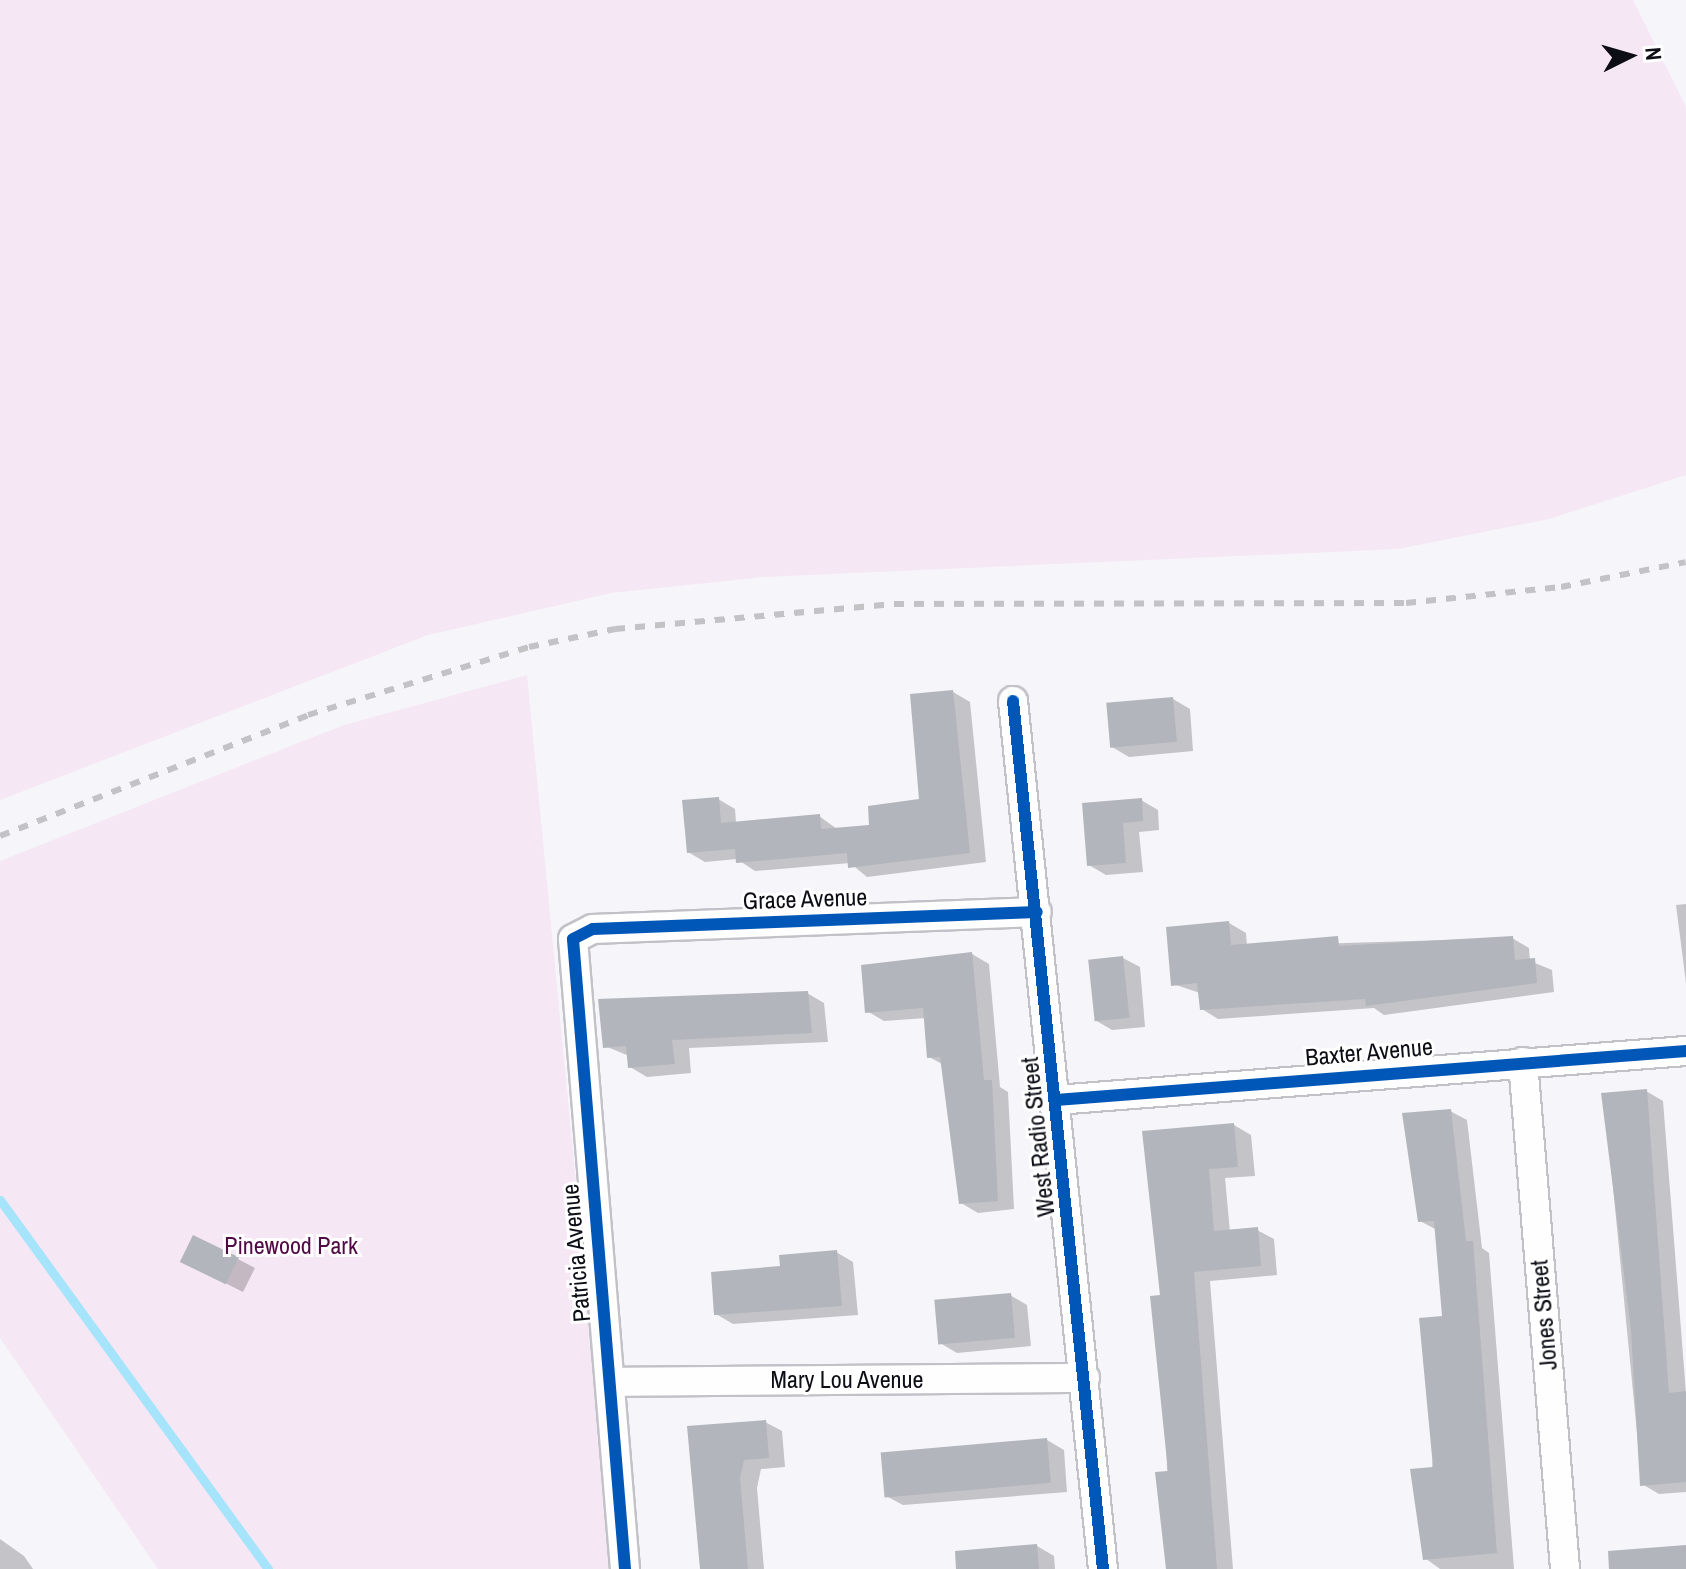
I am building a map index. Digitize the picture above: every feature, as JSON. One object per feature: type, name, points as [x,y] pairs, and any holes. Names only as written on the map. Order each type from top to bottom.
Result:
[{"type":"street","name":"West Radio Street","points":[[1013,701],[1103,1569]]},
{"type":"street","name":"Grace Avenue","points":[[576,935],[1037,912]]},
{"type":"street","name":"Patricia Avenue","points":[[576,935],[571,948],[625,1569]]},
{"type":"street","name":"Baxter Avenue","points":[[1056,1100],[1686,1051]]},
{"type":"street","name":"Jones Street","points":[[1523,1062],[1565,1569]]},
{"type":"street","name":"Mary Lou Avenue","points":[[610,1382],[1085,1378]]},
{"type":"green space","points":[[0,0],[1633,0],[1686,107],[1686,475],[1549,519],[1398,549],[764,577],[611,593],[428,635],[0,800]]},
{"type":"green space","name":"Pinewood Park","points":[[527,675],[613,1569],[158,1569],[0,1338],[0,861],[344,725]]},
{"type":"building","points":[[953,690],[970,853],[848,868],[847,853],[736,863],[735,849],[687,853],[682,800],[719,797],[721,823],[820,814],[821,829],[869,825],[868,806],[919,799],[910,694]]},
{"type":"building","points":[[1173,697],[1177,742],[1110,748],[1106,703]]},
{"type":"building","points":[[1142,798],[1143,821],[1123,823],[1126,863],[1087,866],[1082,803]]},
{"type":"building","points":[[1229,921],[1231,945],[1338,936],[1339,946],[1513,936],[1515,960],[1535,958],[1537,983],[1366,1006],[1365,999],[1200,1010],[1197,983],[1171,986],[1166,927]]},
{"type":"building","points":[[972,952],[984,1080],[992,1080],[998,1201],[959,1204],[940,1057],[927,1058],[923,1008],[865,1013],[861,965]]},
{"type":"building","points":[[1123,956],[1129,1018],[1095,1021],[1088,960]]},
{"type":"building","points":[[808,991],[812,1033],[672,1040],[675,1064],[628,1068],[626,1046],[603,1048],[598,999]]},
{"type":"building","points":[[1647,1089],[1669,1393],[1686,1391],[1686,1482],[1640,1486],[1631,1330],[1601,1093]]},
{"type":"building","points":[[1451,1109],[1466,1241],[1473,1241],[1497,1553],[1423,1560],[1410,1469],[1433,1467],[1419,1318],[1442,1316],[1434,1221],[1418,1222],[1402,1113]]},
{"type":"building","points":[[1234,1123],[1238,1167],[1209,1169],[1214,1231],[1258,1227],[1261,1266],[1194,1272],[1217,1569],[1166,1569],[1155,1472],[1168,1471],[1150,1296],[1160,1295],[1142,1131]]},
{"type":"building","points":[[193,1235],[239,1257],[226,1284],[180,1262]]},
{"type":"building","points":[[837,1250],[842,1306],[714,1315],[711,1272],[780,1266],[779,1255]]},
{"type":"building","points":[[1011,1293],[1015,1338],[938,1345],[934,1300]]},
{"type":"building","points":[[766,1420],[769,1458],[744,1460],[740,1478],[748,1569],[700,1569],[687,1426]]},
{"type":"building","points":[[1047,1438],[1051,1483],[885,1497],[881,1453]]},
{"type":"building","points":[[1037,1544],[1039,1569],[956,1569],[955,1551]]},
{"type":"building","points":[[1686,1545],[1686,1569],[1609,1569],[1608,1551]]},
{"type":"waterway","points":[[0,1200],[268,1569]]},
{"type":"railway","points":[[0,836],[308,715],[529,647],[615,629],[894,604],[1406,603],[1561,587],[1686,562]]},
{"type":"cycle path","points":[[1013,701],[1103,1569]]},
{"type":"cycle path","points":[[625,1569],[573,939],[593,929],[1037,912]]},
{"type":"cycle path","points":[[1056,1100],[1686,1051]]}]
